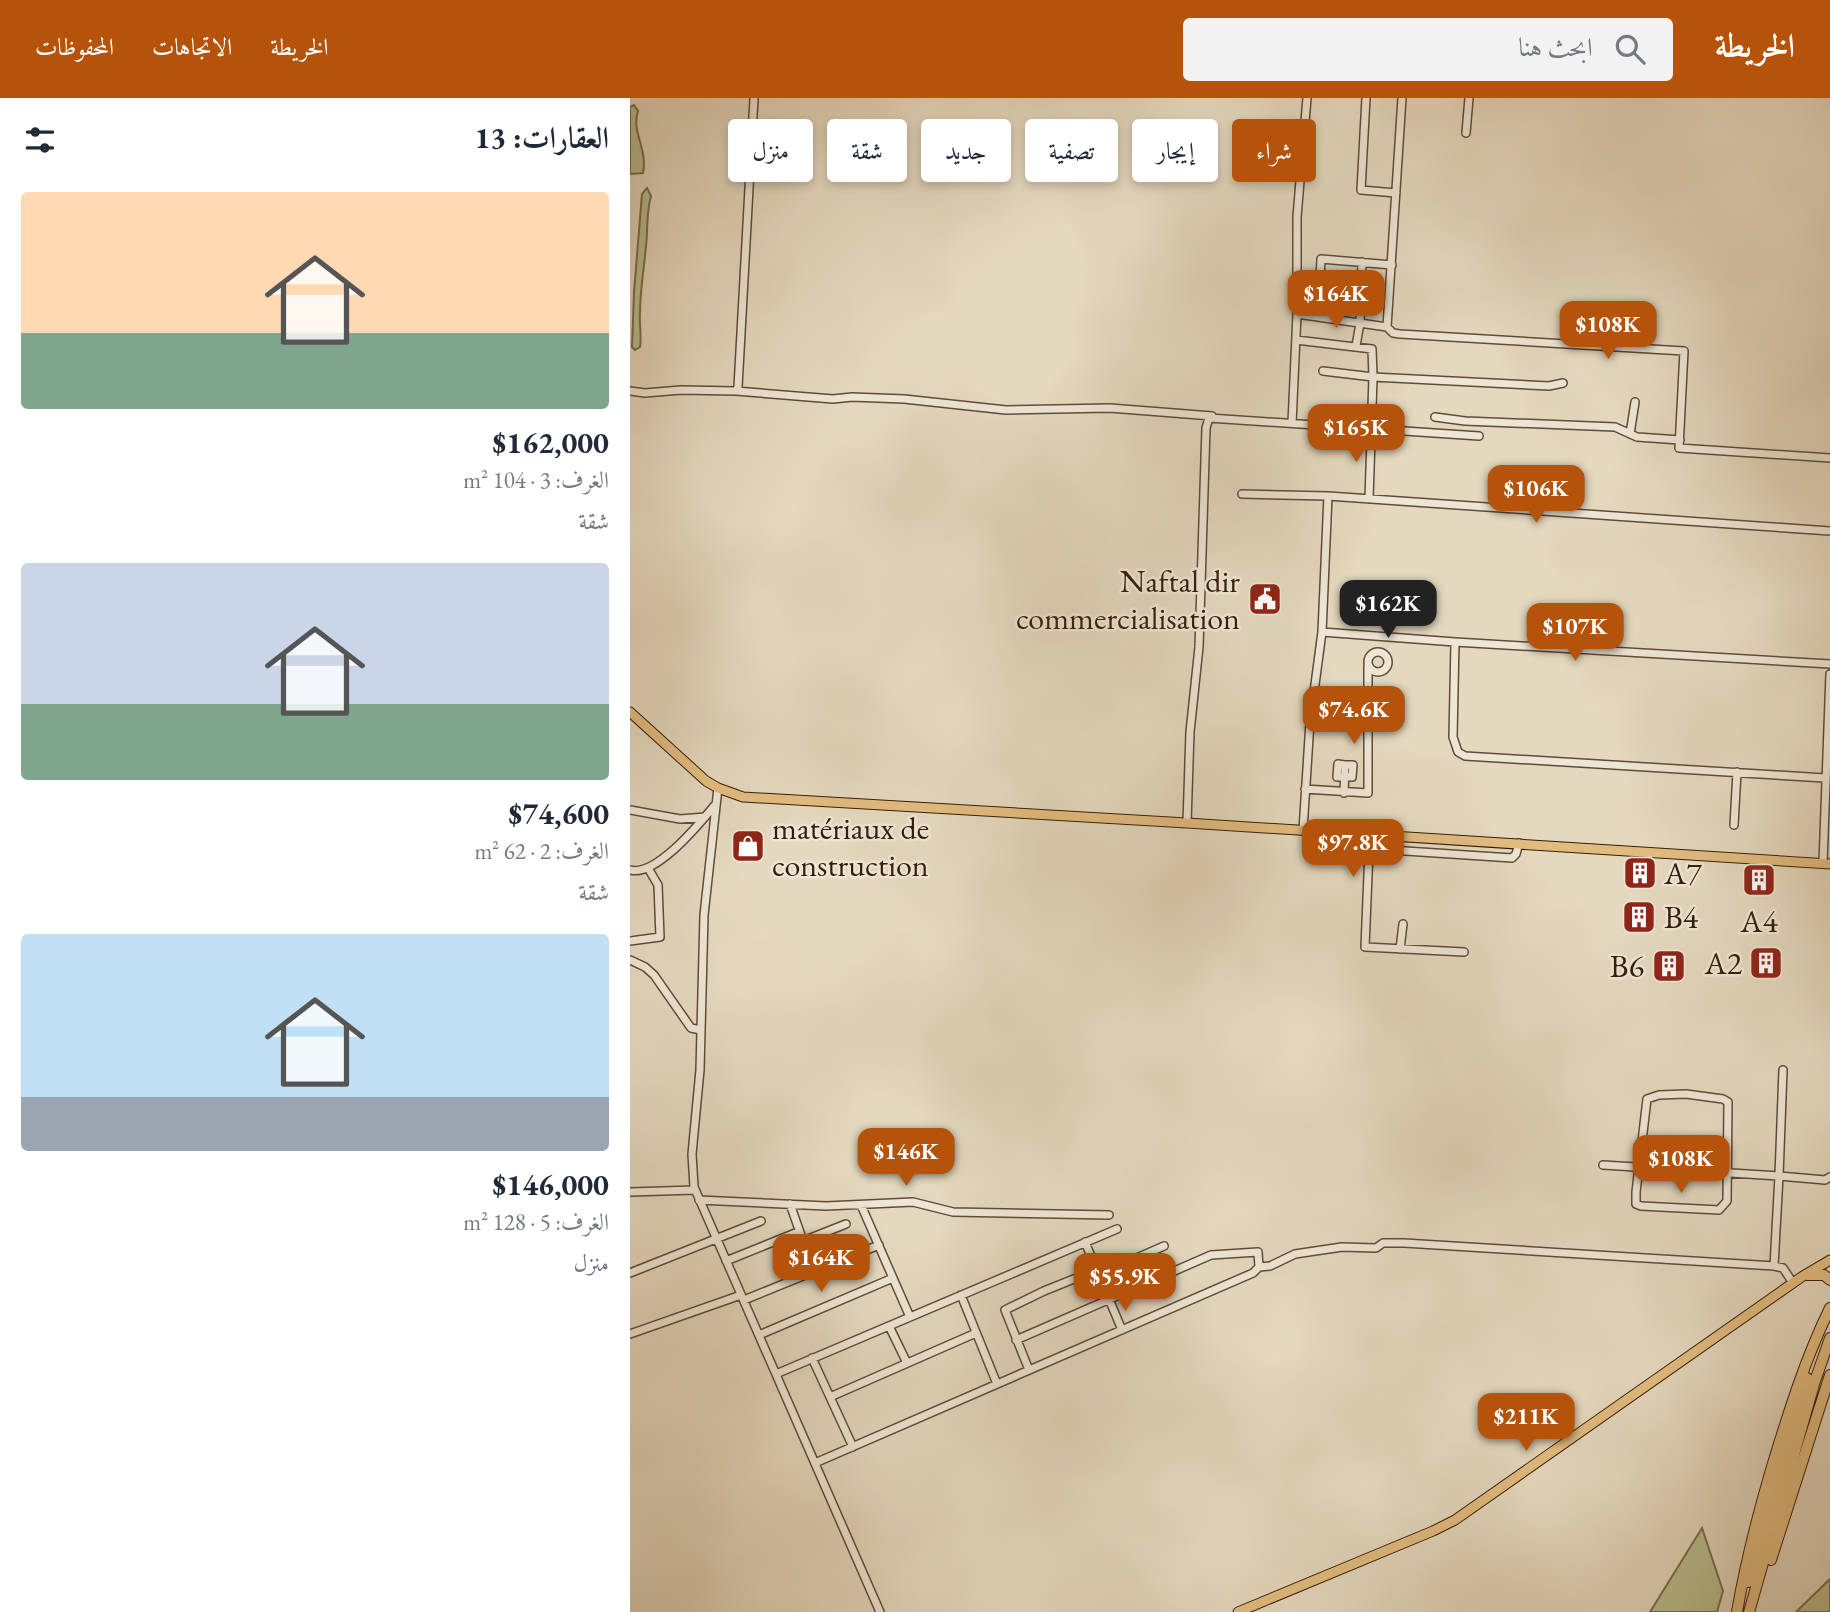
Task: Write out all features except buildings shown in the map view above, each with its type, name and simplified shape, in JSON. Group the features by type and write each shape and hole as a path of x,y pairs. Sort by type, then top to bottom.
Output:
{"highway":[{"path":"1805,1275 1824,1275 1830,1280"},
{"path":"1738,1612 1748,1553 1765,1488 1814,1340 1830,1308"},
{"path":"1738,1612 1807,1378 1830,1319"},
{"path":"1750,1612 1815,1381 1830,1338"},
{"path":"1750,1612 1770,1563 1830,1375"}],"main road":[{"path":"630,712 706,780 718,788 743,797 1827,863"},
{"path":"1805,1275 1830,1253"},
{"path":"1238,1612 1455,1520 1793,1283 1830,1260"}],"street":[{"path":"736,391 746,268 754,98"},
{"path":"1292,422 1297,314 1297,217 1307,98"},
{"path":"1366,98 1361,190 1396,193"},
{"path":"1387,327 1402,98"},
{"path":"1466,132 1469,98"},
{"path":"1318,317 1321,259 1392,265"},
{"path":"1356,346 1360,323 1362,262"},
{"path":"1297,314 1387,327 1393,333 1400,334 1684,351 1679,448 1830,458"},
{"path":"1296,340 1372,349 1369,499"},
{"path":"1323,371 1373,377 1549,386 1563,383"},
{"path":"630,391 736,391 833,399 904,399 1006,410 1110,408 1479,436"},
{"path":"1630,433 1635,402"},
{"path":"1187,823 1190,732 1199,647 1206,428 1208,420 1213,416"},
{"path":"1435,417 1465,421 1615,427 1637,437 1680,440"},
{"path":"1242,494 1328,496 1830,531"},
{"path":"1303,830 1310,722 1322,632 1328,496"},
{"path":"1322,632 1830,664"},
{"path":"1455,642 1452,737 1458,752 1465,756 1825,778"},
{"path":"1305,789 1368,793 1368,666"},
{"path":"1827,863 1825,778 1830,674"},
{"path":"1344,793 1345,777 1352,777 1353,765 1345,765"},
{"path":"1734,825 1737,772"},
{"path":"718,788 705,906 701,1030 691,1173 699,1200 880,1612"},
{"path":"630,870 641,871 648,868 693,832 715,805"},
{"path":"630,810 680,819 705,817"},
{"path":"1464,952 1367,948 1363,944 1369,851 1373,849 1512,858 1519,844"},
{"path":"630,941 660,937 657,885 648,868"},
{"path":"1399,949 1403,923"},
{"path":"630,960 645,967 691,1028 701,1030"},
{"path":"1774,1266 1783,1070"},
{"path":"1686,1094 1728,1102 1729,1173 1727,1201 1719,1210 1646,1208 1636,1204 1647,1099 1659,1095 1686,1094"},
{"path":"1603,1165 1825,1180 1830,1177"},
{"path":"630,1192 695,1190"},
{"path":"699,1200 861,1205 913,1202 953,1212 1109,1215"},
{"path":"790,1204 803,1241 846,1224"},
{"path":"861,1205 910,1317"},
{"path":"630,1272 761,1221"},
{"path":"776,1374 1117,1229"},
{"path":"726,1261 798,1232"},
{"path":"1085,1242 1122,1330"},
{"path":"815,1463 1253,1273 1259,1267 1270,1266 1295,1254 1342,1247 1376,1248 1383,1243 1394,1243 1774,1266 1783,1268 1793,1283"},
{"path":"630,1334 742,1298 878,1245"},
{"path":"1029,1370 1004,1310 1044,1291 1164,1246"},
{"path":"1016,1340 1211,1255 1258,1252 1259,1267"},
{"path":"759,1335 893,1279"},
{"path":"961,1295 997,1384"},
{"path":"890,1326 907,1363"},
{"path":"830,1397 976,1332"},
{"path":"812,1358 853,1447"}],"green space":[{"path":"634,105 638,111 636,119 644,164 643,173 630,174 630,107"},
{"path":"647,188 651,196 641,296 641,343 635,350 632,347 634,292 642,194"},
{"path":"1702,1528 1723,1591 1717,1612 1650,1612"},
{"path":"1830,1579 1830,1612 1796,1612"}],"place":[{"name":"Naftal dir commercialisation","path":"1265,599"},
{"name":"matériaux de construction","path":"748,846"},
{"name":"A7","path":"1640,873"},
{"name":"A4","path":"1759,880"},
{"name":"B4","path":"1639,917"},
{"name":"A2","path":"1766,963"},
{"name":"B6","path":"1669,966"}]}
